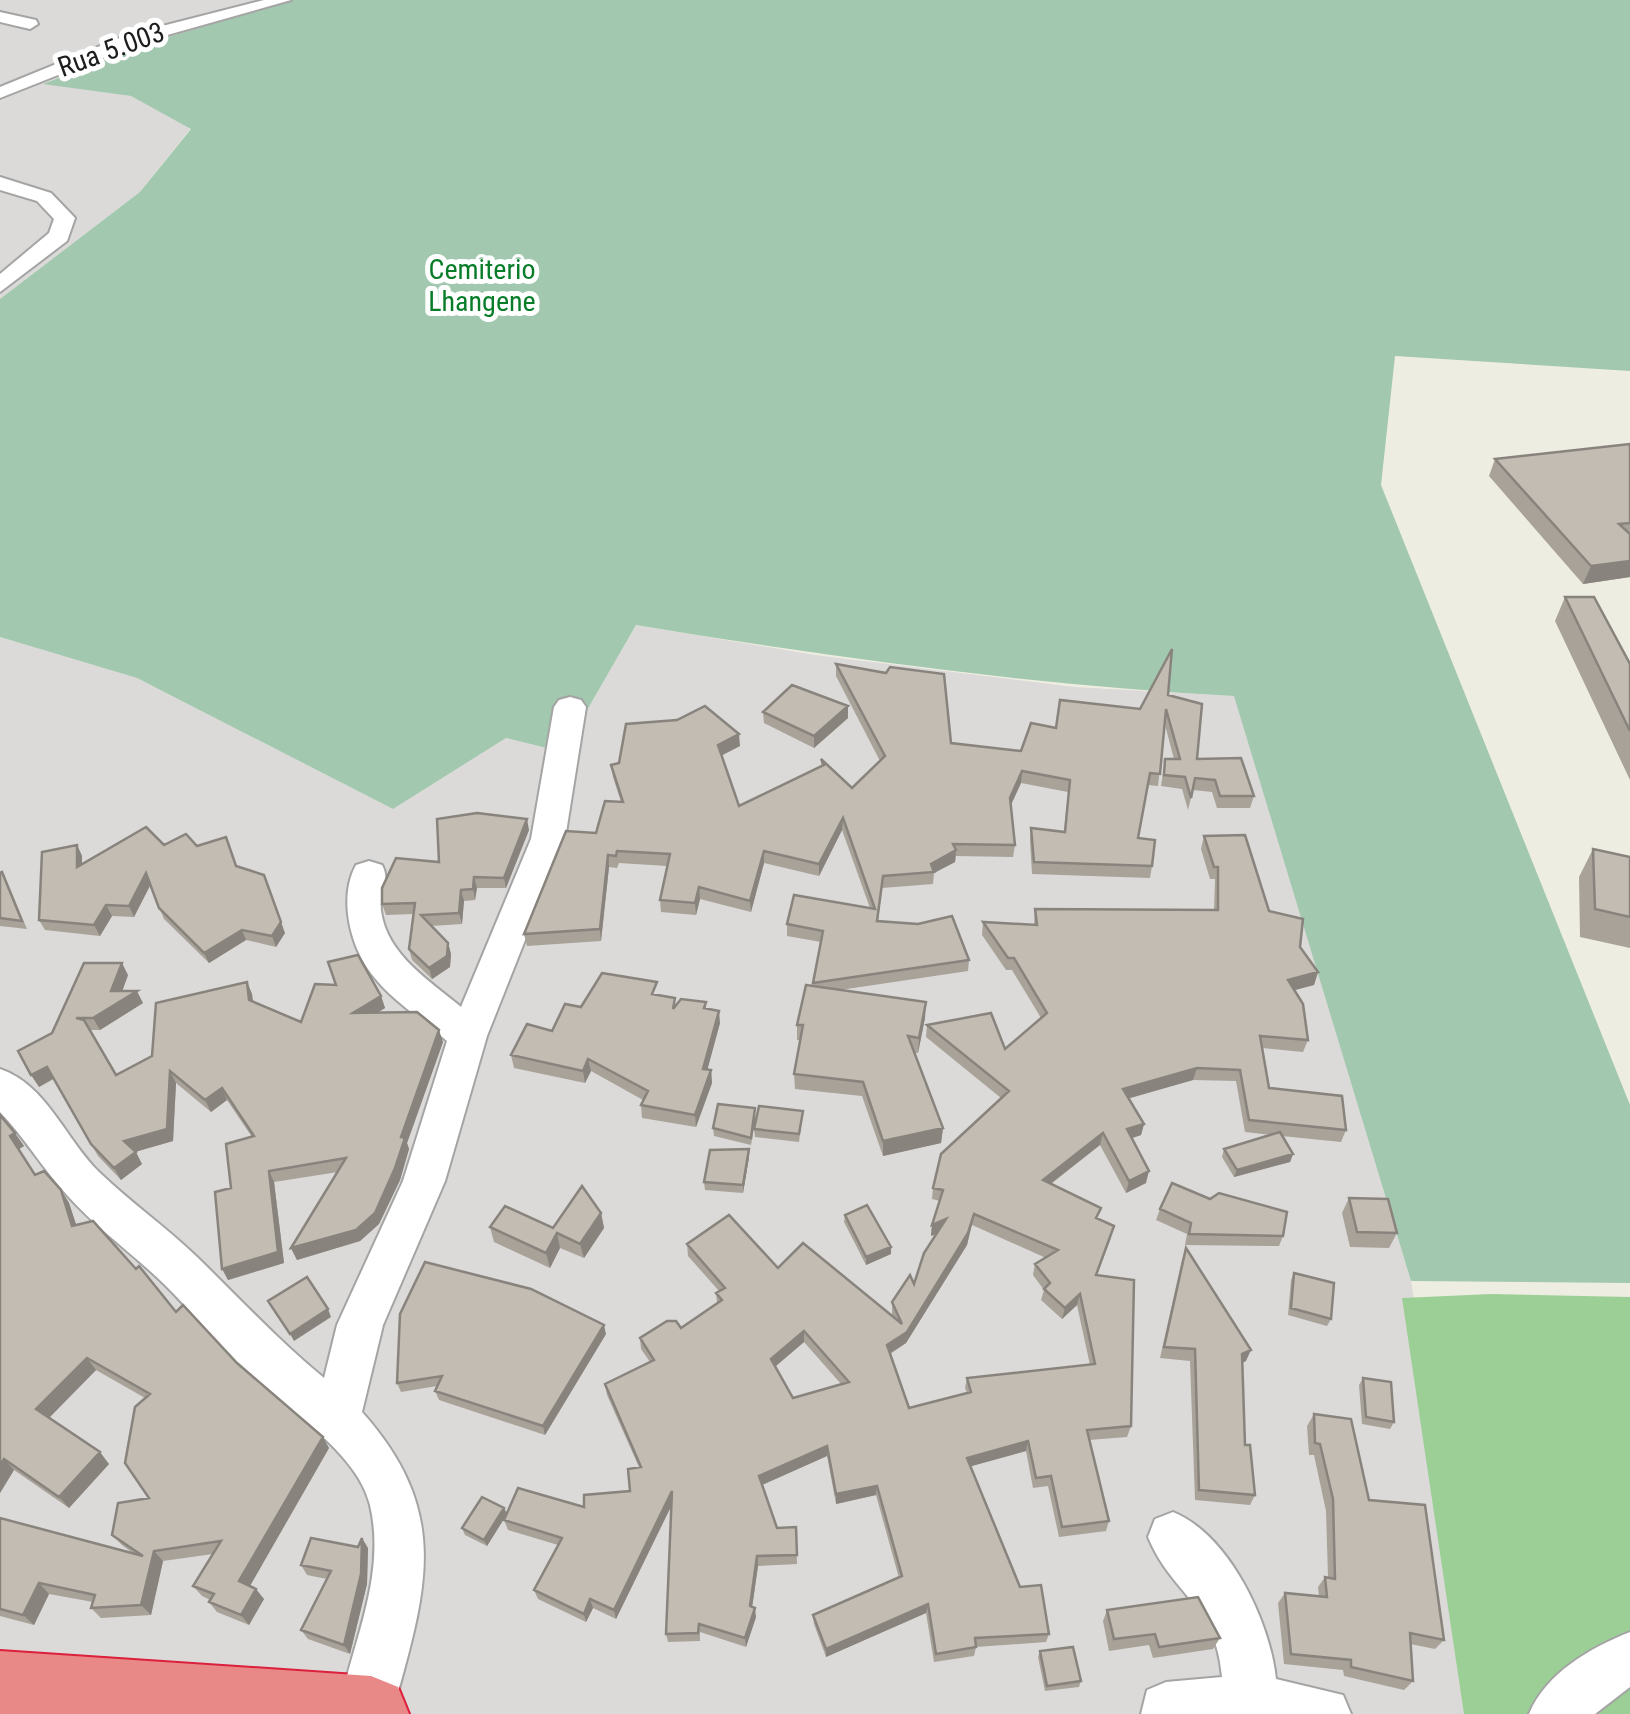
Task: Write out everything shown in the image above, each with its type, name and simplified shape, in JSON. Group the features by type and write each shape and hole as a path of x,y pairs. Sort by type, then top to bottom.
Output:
{"highway":[{"path":"0,1689 368,1714"}],"street":[{"name":"Rua 5.003","path":"0,93 146,35 282,0"},
{"path":"0,18 30,24"},
{"path":"0,183 44,197 64,218 58,236 0,284"},
{"path":"336,1418 360,1324 424,1181 468,1036 548,839 570,707"},
{"path":"369,874 363,911 387,968 468,1036"},
{"path":"0,1085 46,1134 81,1182 179,1269 263,1357 336,1418 382,1474 399,1528 397,1587 368,1714"},
{"path":"1173,1536 1234,1608 1248,1647 1251,1702"},
{"path":"1556,1714 1596,1677 1630,1658"},
{"path":"1166,1709 1251,1702 1324,1714"}],"shaded area":[{"path":"0,0 292,0 145,44 45,83 131,96 191,128 140,192 0,299"},
{"path":"636,625 815,655 1075,687 1235,696 1411,1281 1481,1714 0,1714 0,637 137,678 393,809 506,738 563,752"}],"green space":[{"name":"Cemiterio Lhangene","path":"292,0 1630,0 1630,371 1395,356 1381,485 1630,1105 1630,1283 1411,1281 1234,696 934,669 636,625 563,752 506,738 393,809 137,678 0,637 0,299 140,192 191,129 131,96 43,84 145,44"},
{"path":"1491,1294 1630,1297 1630,1714 1464,1714 1402,1298"}],"building":[{"path":"1630,444 1630,523 1619,524 1630,534 1630,561 1591,566 1495,459"},
{"path":"1565,597 1594,597 1630,664 1630,731"},
{"path":"1172,649 1168,695 1202,704 1197,759 1241,758 1254,796 1220,796 1215,780 1195,778 1191,798 1185,777 1164,775 1165,759 1180,759 1166,709 1160,774 1150,773 1138,838 1155,840 1152,866 1034,862 1031,828 1065,832 1070,780 1022,771 1010,798 1015,845 953,844 956,850 931,864 934,872 883,876 877,921 918,924 952,916 969,960 813,983 823,931 787,924 794,895 875,909 843,818 819,864 764,851 750,901 699,887 695,903 660,900 670,854 617,851 616,856 608,855 600,929 524,934 566,831 596,833 605,801 623,802 611,765 619,763 626,724 677,720 705,706 739,734 718,745 739,806 824,765 821,759 852,788 885,756 836,664 886,673 890,667 944,674 951,743 1021,751 1031,723 1056,728 1060,700 1140,709"},
{"path":"792,685 848,706 814,736 763,712"},
{"path":"477,813 527,819 504,878 474,877 473,889 461,890 459,913 421,915 448,943 447,956 429,968 409,949 415,903 382,904 382,888 396,858 439,862 437,819"},
{"path":"146,827 164,845 186,834 197,846 226,837 236,866 264,875 281,922 272,936 242,930 204,953 159,908 146,873 129,906 106,905 94,925 39,920 42,852 77,845 77,867"},
{"path":"1245,835 1269,911 1303,919 1300,947 1318,972 1288,980 1303,1004 1308,1040 1260,1036 1269,1088 1342,1096 1346,1130 1249,1120 1240,1070 1197,1068 1123,1089 1144,1124 1127,1129 1149,1171 1129,1181 1103,1133 1043,1180 1101,1208 1096,1218 1114,1226 1096,1275 1134,1280 1131,1426 1087,1430 1109,1521 1062,1527 1051,1476 1036,1478 1028,1441 967,1458 1020,1587 1041,1585 1049,1634 975,1638 976,1647 936,1654 928,1604 826,1649 813,1615 902,1576 877,1486 836,1494 827,1446 759,1476 777,1528 796,1527 797,1555 757,1556 750,1606 755,1608 745,1638 699,1624 698,1633 666,1634 672,1491 614,1610 590,1599 584,1614 534,1590 562,1538 504,1520 518,1488 584,1507 584,1495 630,1491 628,1469 641,1467 605,1384 654,1360 640,1338 667,1321 676,1321 681,1328 722,1300 716,1293 725,1288 687,1244 729,1215 778,1268 803,1243 902,1324 892,1302 910,1275 914,1284 924,1253 946,1219 932,1225 943,1190 933,1188 941,1154 1009,1091 927,1025 991,1013 1005,1049 1047,1013 1014,958 1008,958 983,922 1037,925 1035,909 1218,910 1218,867 1214,867 1204,836","holes":["974,1214 1058,1250 1035,1264 1050,1283 1044,1289 1065,1308 1080,1294 1095,1364 967,1378 971,1392 909,1408 887,1345 907,1332 968,1233","804,1331 849,1382 793,1398 771,1359"]},
{"path":"1593,849 1630,857 1630,917 1595,909"},
{"path":"2,872 22,921 0,918"},
{"path":"358,955 381,996 353,1013 417,1012 439,1030 401,1137 405,1138 395,1168 375,1213 356,1230 291,1248 346,1158 269,1171 278,1252 222,1269 215,1192 231,1188 226,1144 254,1136 222,1088 205,1100 170,1071 167,1129 124,1141 136,1152 114,1168 91,1144 47,1067 31,1075 18,1051 52,1033 84,963 122,963 111,991 137,991 93,1018 76,1018 84,1020 116,1075 152,1056 156,1003 247,982 249,1000 301,1022 315,984 336,985 328,962"},
{"path":"602,973 657,982 652,994 675,998 673,1009 681,999 706,1002 704,1008 719,1011 703,1069 711,1070 695,1115 641,1105 648,1091 588,1059 583,1071 511,1055 527,1024 552,1031 565,1004 581,1007"},
{"path":"806,985 926,1002 919,1038 908,1036 943,1128 883,1141 863,1082 794,1074 803,1025 797,1025"},
{"path":"718,1104 755,1108 751,1138 713,1128"},
{"path":"759,1106 803,1111 799,1134 754,1129"},
{"path":"0,1115 15,1133 10,1136 35,1175 44,1171 61,1190 72,1226 93,1221 136,1269 139,1266 176,1312 183,1305 237,1363 323,1437 239,1581 256,1589 241,1615 209,1602 214,1594 193,1586 221,1541 154,1551 141,1605 91,1608 95,1595 39,1583 23,1615 0,1609 0,1518 143,1556 112,1535 118,1503 149,1498 125,1463 135,1407 150,1394 87,1358 36,1409 100,1452 59,1497 4,1459 0,1465"},
{"path":"1280,1132 1293,1154 1237,1170 1224,1149"},
{"path":"749,1149 743,1185 704,1182 710,1150"},
{"path":"1172,1183 1210,1199 1219,1193 1287,1212 1283,1236 1189,1234 1191,1223 1160,1209"},
{"path":"582,1186 601,1213 580,1244 557,1233 546,1253 490,1227 505,1206 553,1228"},
{"path":"1349,1198 1388,1199 1397,1233 1357,1232"},
{"path":"867,1205 891,1247 866,1257 845,1215"},
{"path":"1186,1248 1251,1350 1242,1354 1245,1445 1250,1445 1255,1495 1199,1490 1195,1349 1164,1347"},
{"path":"425,1262 531,1289 604,1325 543,1426 435,1391 442,1376 397,1383 400,1314"},
{"path":"1294,1273 1334,1283 1331,1319 1291,1308"},
{"path":"307,1277 328,1309 290,1334 268,1301"},
{"path":"1363,1378 1391,1382 1394,1422 1366,1417"},
{"path":"1314,1414 1351,1419 1369,1500 1425,1505 1444,1640 1410,1633 1413,1681 1351,1667 1351,1660 1291,1654 1285,1593 1327,1597 1325,1577 1335,1579 1333,1499 1320,1444 1315,1443"},
{"path":"482,1497 504,1508 484,1540 462,1528"},
{"path":"311,1538 358,1547 362,1538 361,1574 344,1645 301,1630 331,1571 301,1565"},
{"path":"1198,1597 1220,1638 1159,1647 1155,1634 1114,1639 1107,1610"},
{"path":"1073,1647 1081,1681 1047,1686 1040,1651"}]}
